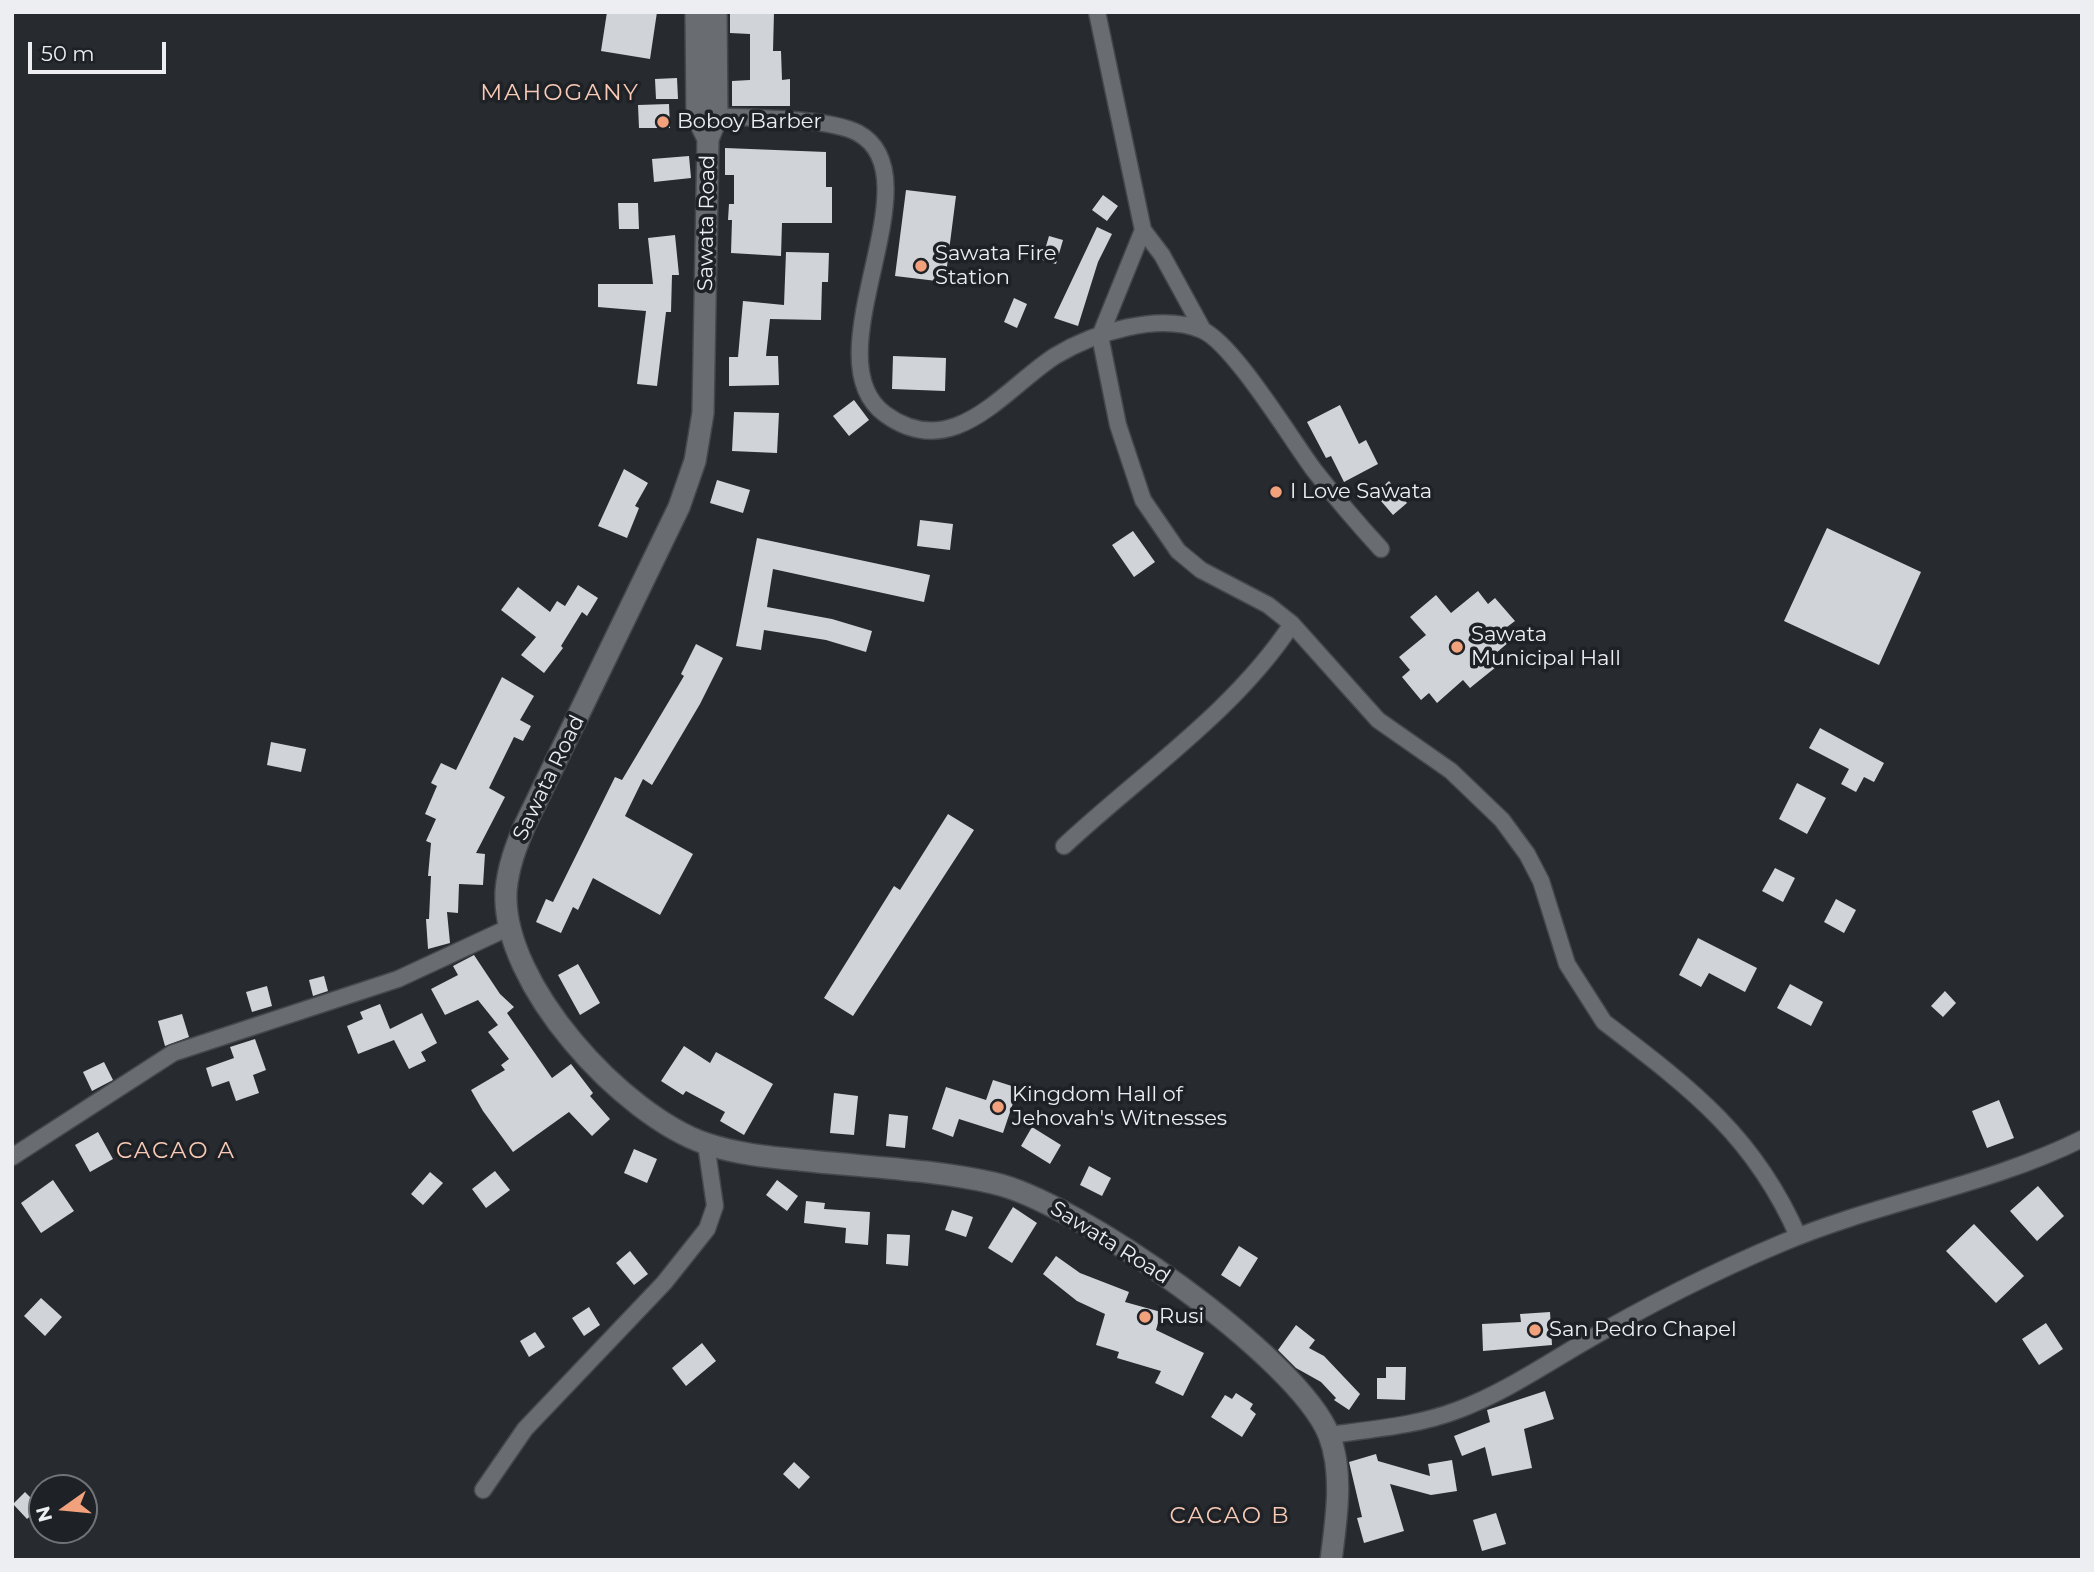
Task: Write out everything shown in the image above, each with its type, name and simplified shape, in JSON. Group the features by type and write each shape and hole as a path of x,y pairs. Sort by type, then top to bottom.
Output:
{"main road":[{"name":"Sawata Road","path":"696,12 708,139 705,373 703,413 695,461 679,507 511,859 506,893 510,928 524,963 569,1037 603,1076 638,1108 706,1144 751,1155 995,1183 1035,1197 1074,1216 1138,1257 1205,1306 1295,1387 1314,1408 1329,1435 1336,1469 1336,1519 1331,1560"},
{"name":"Sawata Road","path":"707,116 716,12"}],"street":[{"path":"1097,12 1143,230 1162,255 1203,330 1230,355 1316,472 1381,549"},
{"path":"707,116 846,128 870,141 879,154 886,189 859,360 871,397 881,411 893,420 931,429 974,420 991,410 1055,356 1100,336 1164,325 1203,330"},
{"path":"1143,230 1100,336 1124,445 1143,500 1161,530 1178,551 1201,570 1268,605 1292,624 1378,720 1451,771 1502,820 1527,854 1541,881 1567,964 1593,1008 1604,1022 1722,1119 1744,1143 1768,1176 1798,1237"},
{"path":"1064,846 1228,703 1257,673 1292,624"},
{"path":"12,1157 173,1053 398,979 510,928"},
{"path":"1329,1435 1404,1426 1460,1409 1532,1373 1641,1311 1798,1237 1860,1214 1972,1180 2082,1139"},
{"path":"483,1490 525,1429 664,1283 707,1229 715,1206 706,1144"}],"building":[{"path":"607,12 657,12 650,59 601,51"},
{"path":"730,12 774,12 773,51 781,51 782,80 790,79 790,106 732,106 732,81 750,80 750,34 730,33"},
{"path":"677,78 678,99 656,99 655,79"},
{"path":"669,104 670,128 639,128 638,105"},
{"path":"725,148 826,152 826,187 832,187 832,223 782,223 781,256 731,253 732,220 728,220 729,204 734,204 734,175 725,175"},
{"path":"689,156 691,178 654,182 652,159"},
{"path":"906,190 956,196 945,282 895,276"},
{"path":"1103,195 1118,206 1107,221 1092,210"},
{"path":"618,203 638,203 639,229 619,229"},
{"path":"1097,227 1112,234 1098,262 1078,326 1054,318"},
{"path":"675,235 679,275 672,275 671,312 666,312 657,386 637,384 646,311 598,307 598,284 653,284 648,238"},
{"path":"1049,236 1063,240 1056,264 1042,260"},
{"path":"786,252 829,253 828,282 822,282 821,320 770,319 766,356 778,356 779,385 729,386 729,357 738,357 743,301 784,305"},
{"path":"1014,298 1027,304 1017,328 1004,322"},
{"path":"893,356 946,358 945,391 892,389"},
{"path":"854,400 869,420 849,436 833,416"},
{"path":"1340,405 1359,444 1366,440 1378,464 1344,482 1331,456 1326,458 1307,422"},
{"path":"734,412 779,413 777,453 732,451"},
{"path":"624,469 648,483 635,506 639,508 627,538 598,526"},
{"path":"717,480 750,490 743,513 710,503"},
{"path":"1389,481 1407,503 1393,515 1375,494"},
{"path":"920,520 953,524 950,550 917,546"},
{"path":"1827,528 1921,572 1879,665 1784,621"},
{"path":"1133,531 1155,562 1134,577 1112,545"},
{"path":"757,538 930,575 924,602 773,569 767,607 832,619 872,631 866,652 826,640 764,630 761,650 736,646"},
{"path":"578,585 598,598 587,616 582,612 561,646 563,648 544,673 521,655 536,637 501,610 518,587 550,612 557,601 565,606"},
{"name":"Sawata Municipal Hall","path":"1478,591 1488,604 1495,598 1515,621 1507,627 1516,636 1489,659 1496,667 1470,688 1463,680 1437,703 1429,693 1421,700 1402,677 1410,670 1399,657 1426,635 1410,617 1436,595 1451,613"},
{"path":"696,644 723,658 700,704 652,785 643,779 625,816 693,854 660,915 593,878 578,910 573,907 561,933 536,922 546,899 553,902 615,777 622,780 684,676 681,674"},
{"path":"502,677 534,696 520,720 531,726 523,741 514,737 489,788 505,797 476,853 485,854 483,885 459,884 458,913 447,912 450,943 428,949 426,919 429,919 431,876 428,876 431,843 426,841 436,819 425,814 437,786 431,783 441,763 456,770"},
{"path":"1820,728 1884,763 1874,782 1864,777 1856,792 1841,784 1849,769 1809,748"},
{"path":"271,742 306,749 301,772 267,765"},
{"path":"1797,783 1826,798 1807,834 1779,819"},
{"path":"948,814 974,830 853,1016 824,998 894,886 900,890"},
{"path":"1775,868 1795,878 1783,902 1762,891"},
{"path":"1836,899 1856,910 1844,933 1824,922"},
{"path":"1698,938 1757,968 1745,992 1709,973 1701,987 1679,975"},
{"path":"474,955 500,994 514,1007 507,1013 552,1078 571,1064 593,1093 590,1096 610,1119 592,1136 569,1112 513,1152 483,1111 471,1090 505,1070 501,1065 509,1059 488,1032 498,1025 478,1000 445,1015 431,989 458,975 453,966"},
{"path":"578,964 600,1003 580,1015 558,975"},
{"path":"324,976 328,991 313,996 309,980"},
{"path":"1790,984 1823,1002 1811,1026 1777,1008"},
{"path":"267,986 272,1006 252,1012 246,992"},
{"path":"1945,991 1956,1003 1943,1017 1931,1006"},
{"path":"380,1004 390,1029 422,1013 437,1043 421,1052 426,1061 409,1069 394,1040 358,1054 347,1026 363,1019 360,1012"},
{"path":"182,1014 189,1037 165,1046 158,1021"},
{"path":"255,1039 266,1070 253,1075 259,1093 236,1101 229,1081 212,1087 206,1068 234,1058 230,1047"},
{"path":"684,1046 710,1063 716,1052 773,1084 744,1135 720,1121 725,1112 686,1091 683,1095 661,1081"},
{"path":"104,1062 113,1080 92,1091 83,1072"},
{"path":"993,1080 1018,1088 1003,1133 959,1119 953,1137 932,1129 946,1087 986,1100"},
{"path":"834,1093 858,1096 854,1135 830,1133"},
{"path":"1999,1100 2014,1138 1987,1148 1972,1111"},
{"path":"889,1114 908,1116 905,1148 886,1146"},
{"path":"1032,1127 1061,1145 1050,1164 1021,1146"},
{"path":"98,1132 113,1159 90,1172 75,1145"},
{"path":"634,1149 657,1159 647,1183 624,1173"},
{"path":"1089,1166 1111,1178 1102,1196 1080,1185"},
{"path":"495,1171 510,1190 486,1208 472,1189"},
{"path":"430,1172 443,1183 423,1205 411,1194"},
{"path":"53,1180 74,1211 41,1233 21,1203"},
{"path":"777,1180 798,1196 787,1211 766,1195"},
{"path":"2038,1186 2064,1216 2037,1241 2010,1211"},
{"path":"806,1201 825,1203 824,1209 870,1212 868,1245 845,1243 846,1228 804,1223"},
{"path":"1013,1207 1037,1223 1012,1263 988,1248"},
{"path":"952,1210 973,1217 966,1237 945,1230"},
{"path":"1974,1224 2024,1276 1996,1303 1946,1251"},
{"path":"887,1234 910,1235 908,1266 886,1264"},
{"path":"1239,1246 1258,1258 1240,1287 1221,1275"},
{"path":"630,1251 648,1274 634,1285 616,1263"},
{"path":"1056,1256 1080,1273 1129,1292 1125,1302 1161,1312 1156,1330 1204,1353 1183,1396 1155,1383 1161,1371 1117,1358 1119,1352 1096,1345 1105,1314 1077,1301 1043,1274"},
{"path":"41,1298 62,1317 45,1336 24,1316"},
{"path":"589,1307 600,1325 584,1336 572,1318"},
{"path":"1550,1312 1552,1345 1483,1351 1482,1324 1521,1322 1520,1314"},
{"path":"2046,1323 2063,1349 2039,1365 2022,1339"},
{"path":"1296,1325 1315,1340 1309,1348 1324,1356 1360,1394 1349,1410 1334,1400 1336,1398 1321,1382 1296,1368 1278,1350"},
{"path":"535,1332 545,1347 529,1357 520,1341"},
{"path":"702,1343 716,1361 686,1386 672,1368"},
{"path":"1386,1367 1406,1367 1405,1400 1377,1399 1377,1378 1386,1378"},
{"path":"1545,1391 1554,1419 1524,1429 1532,1468 1492,1476 1485,1447 1462,1456 1454,1436 1490,1422 1487,1410"},
{"path":"1236,1393 1253,1404 1250,1409 1256,1414 1242,1437 1211,1417 1225,1395 1232,1399"},
{"path":"1376,1454 1378,1461 1430,1476 1428,1464 1452,1460 1457,1491 1431,1495 1390,1484 1404,1531 1364,1543 1357,1518 1362,1517 1349,1462"},
{"path":"794,1462 810,1477 799,1489 783,1474"},
{"path":"25,1492 28,1495 28,1518 27,1519 13,1504"},
{"path":"1496,1513 1506,1544 1482,1551 1473,1520"}],"place":[{"name":"Boboy Barber","path":"663,122"},
{"name":"Sawata Fire Station","path":"921,266"},
{"name":"I Love Sawata","path":"1276,492"},
{"name":"Sawata Municipal Hall","path":"1457,647"},
{"name":"Kingdom Hall of Jehovah's Witnesses","path":"998,1107"},
{"name":"Rusi","path":"1145,1317"},
{"name":"San Pedro Chapel","path":"1535,1330"}],"district":[{"name":"MAHOGANY","path":"560,93"},
{"name":"CACAO A","path":"176,1151"},
{"name":"CACAO B","path":"1230,1516"}]}
